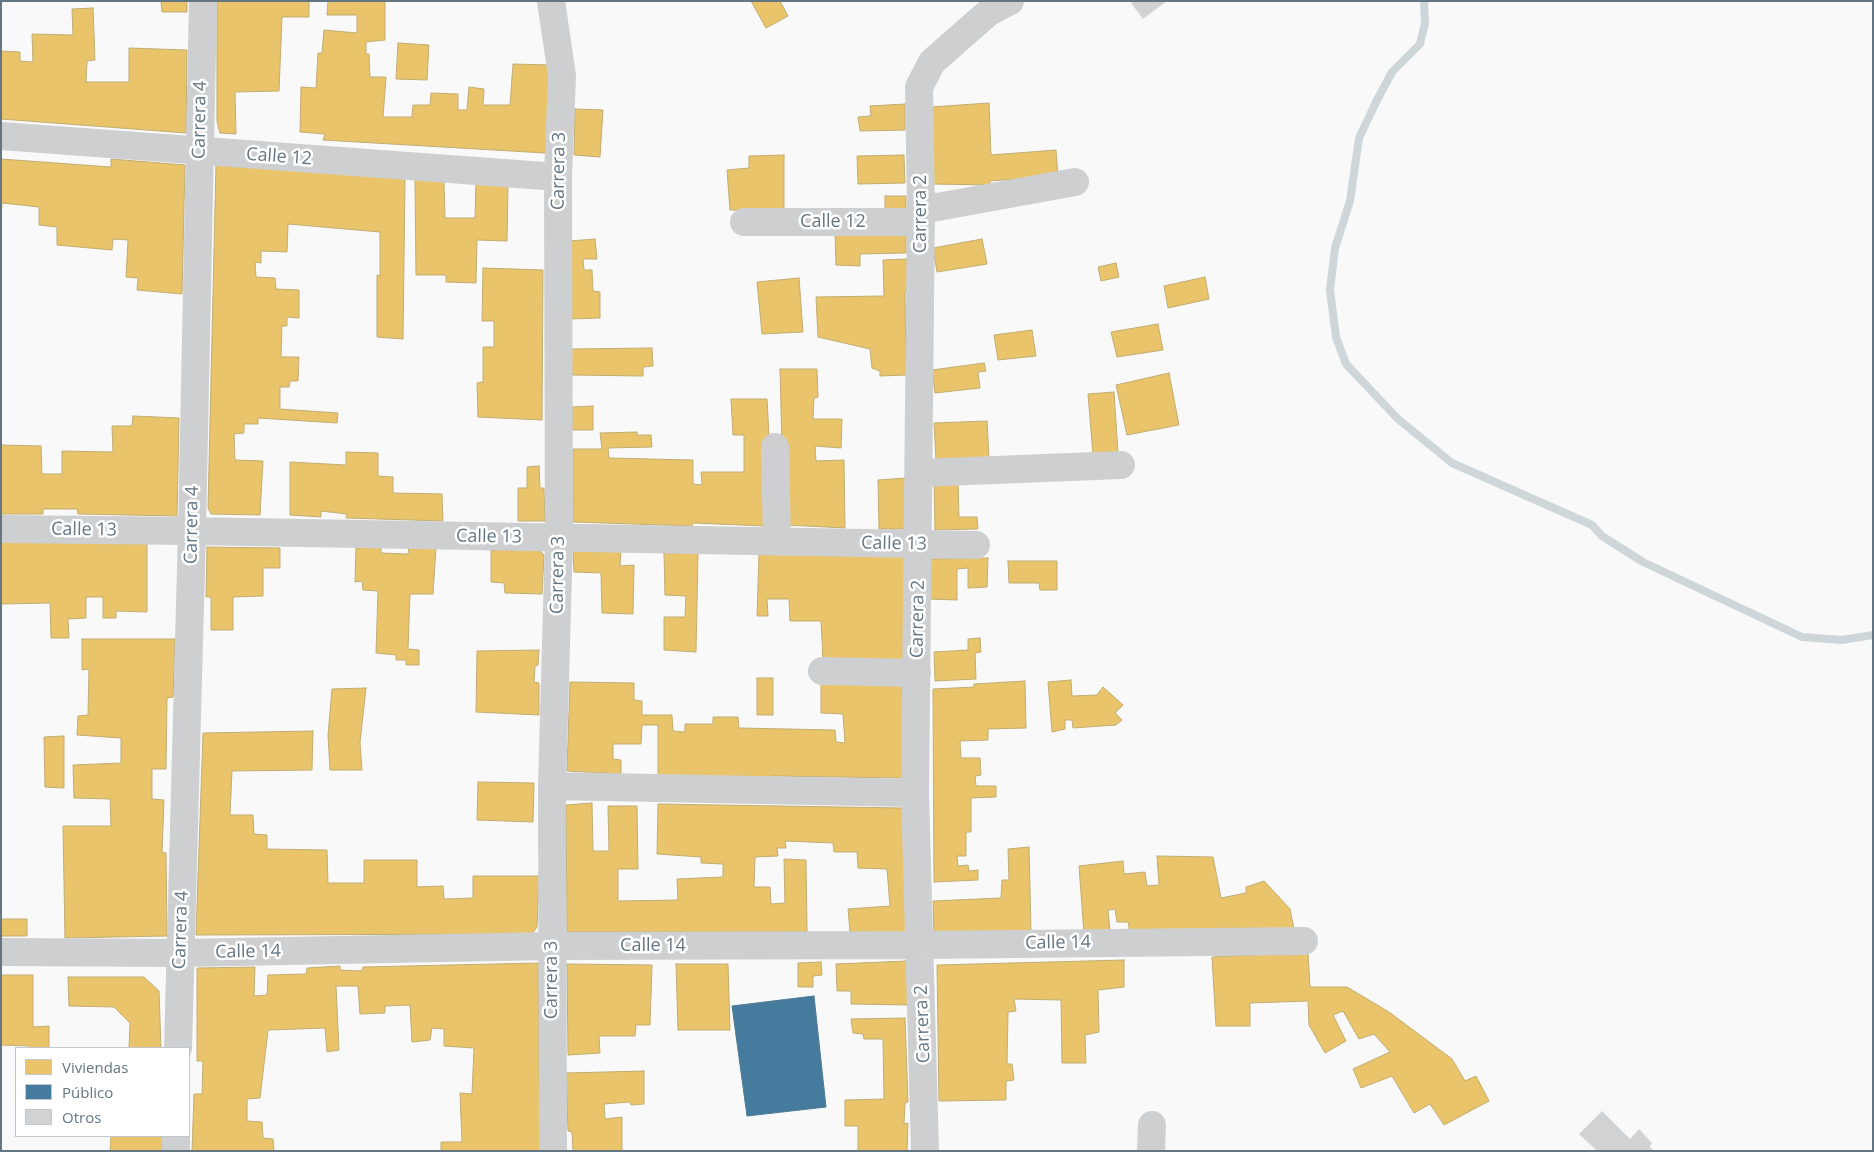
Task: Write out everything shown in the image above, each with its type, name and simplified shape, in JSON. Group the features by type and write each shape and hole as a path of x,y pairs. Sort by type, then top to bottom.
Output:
{"street":[{"name":"Carrera 4","path":"178,1047 192,531 203,1"},
{"name":"Carrera 3","path":"551,1 562,76 558,177 559,538 552,786 553,1151"},
{"name":"Carrera 2","path":"926,1151 915,793 921,216 919,87 932,62 995,5"},
{"name":"Calle 12","path":"1,136 558,177"},
{"name":"Calle 12","path":"744,222 921,216 1075,182"},
{"path":"775,447 777,541"},
{"path":"919,473 1121,465"},
{"name":"Calle 13","path":"1,529 976,545"},
{"path":"822,671 917,673"},
{"path":"552,786 915,793"},
{"name":"Calle 14","path":"1,952 180,953 551,946 1304,941"},
{"path":"176,1137 176,1151"}],"building: Viviendas":[{"path":"161,1 187,1 187,12 162,12"},
{"path":"217,1 309,1 309,17 282,17 279,91 235,92 236,134 220,133 217,122"},
{"path":"328,1 385,1 385,40 366,42 366,54 369,54 370,77 386,77 383,117 412,117 413,105 430,105 431,93 458,94 458,110 467,110 469,87 484,89 483,105 510,105 513,64 552,65 545,153 323,140 325,134 300,132 301,87 316,88 318,53 322,53 324,30 357,33 357,15 327,15"},
{"path":"751,1 780,1 788,16 766,28"},
{"path":"93,8 95,60 87,61 86,82 129,82 129,48 187,50 186,133 1,119 1,51 20,52 20,61 33,62 32,34 73,35 72,9"},
{"path":"398,43 429,45 427,80 396,79"},
{"path":"989,103 991,155 1056,150 1058,176 990,181 990,185 932,184 931,107"},
{"path":"905,104 905,130 860,131 858,117 871,116 870,106"},
{"path":"575,109 603,110 600,157 574,155"},
{"path":"784,155 784,210 730,210 727,170 749,168 749,156"},
{"path":"904,155 905,183 858,184 857,156"},
{"path":"1,159 111,167 111,159 185,165 182,294 137,290 138,278 126,277 128,240 113,239 112,250 57,245 57,227 39,225 39,207 2,203 1,219"},
{"path":"216,165 405,177 403,339 377,337 377,275 380,276 380,232 288,224 287,252 261,251 261,263 255,262 256,277 275,278 276,289 299,290 299,318 287,317 287,326 282,326 281,357 299,357 298,381 290,381 289,387 280,387 280,409 338,413 337,423 258,418 258,424 244,424 244,433 234,434 235,460 263,461 260,515 211,514 208,508"},
{"path":"415,179 444,181 445,218 475,218 476,181 508,183 507,241 477,240 476,283 446,282 446,275 416,275"},
{"path":"885,196 906,196 906,210 885,210"},
{"path":"835,232 906,232 906,253 860,254 860,266 836,265"},
{"path":"595,239 597,259 583,259 584,270 592,270 593,291 600,292 600,318 570,319 569,241"},
{"path":"982,239 987,264 937,272 933,248"},
{"path":"907,259 908,291 905,292 906,375 880,376 880,371 872,368 870,349 818,337 816,297 884,296 883,260"},
{"path":"1116,263 1119,277 1101,281 1098,267"},
{"path":"483,268 543,270 542,420 478,417 477,383 483,382 483,347 494,347 494,321 482,321"},
{"path":"1205,277 1209,299 1168,308 1164,286"},
{"path":"799,278 803,332 762,334 757,282"},
{"path":"1158,324 1163,350 1117,357 1111,332"},
{"path":"1032,330 1036,356 998,360 994,335"},
{"path":"652,348 653,366 643,367 643,376 572,375 570,349"},
{"path":"984,363 986,371 978,372 980,388 935,393 932,370"},
{"path":"780,369 817,369 818,397 814,398 813,419 842,419 841,448 815,446 816,461 844,460 845,528 786,525"},
{"path":"1169,373 1179,425 1127,435 1116,385"},
{"path":"1114,392 1118,453 1093,455 1088,394"},
{"path":"731,399 767,399 769,436 765,526 693,523 692,526 573,522 573,449 602,449 600,433 637,432 637,435 651,435 652,447 608,448 609,458 693,460 693,484 702,485 701,472 744,472 744,435 733,435"},
{"path":"593,406 593,430 572,430 572,407"},
{"path":"133,416 179,418 177,516 78,514 77,509 43,509 43,514 1,514 1,445 41,446 42,474 62,474 62,451 113,452 112,426 132,426"},
{"path":"987,421 989,458 936,460 934,423"},
{"path":"346,452 378,453 378,476 393,477 393,493 442,494 443,521 346,518 347,514 321,511 321,517 290,515 290,462 346,465"},
{"path":"539,466 540,488 544,488 545,521 518,521 518,488 527,488 527,467"},
{"path":"906,478 906,529 879,529 878,480"},
{"path":"934,481 958,481 959,517 977,517 978,529 935,530"},
{"path":"1,542 147,542 147,612 116,611 116,618 103,618 103,597 86,597 86,618 68,619 69,638 51,638 50,603 1,604"},
{"path":"409,546 436,547 433,594 410,594 408,649 419,650 419,665 406,665 406,660 396,660 396,655 376,653 378,591 363,590 362,581 355,582 356,548 381,547 381,553 408,554"},
{"path":"207,547 280,548 280,568 263,568 263,596 233,597 233,630 211,630 211,597 206,597"},
{"path":"491,550 539,550 544,555 542,594 505,593 504,583 491,582"},
{"path":"573,551 621,551 620,566 634,565 633,614 602,613 601,573 574,572"},
{"path":"664,553 698,553 696,652 664,650 664,617 685,617 686,596 665,595"},
{"path":"759,554 906,556 903,662 823,660 821,621 790,621 789,599 767,599 768,616 757,616"},
{"path":"988,558 987,587 968,588 968,568 957,569 957,600 928,599 930,559"},
{"path":"1008,561 1057,561 1057,590 1040,590 1039,583 1009,583"},
{"path":"980,638 981,652 975,653 976,679 935,681 934,652 968,650 968,639"},
{"path":"82,639 175,639 173,697 167,698 166,769 152,769 152,799 164,800 162,852 166,853 167,936 65,938 63,826 111,826 110,799 74,798 73,765 121,763 121,738 77,735 78,716 88,715 89,669 82,670"},
{"path":"539,650 534,682 539,683 539,715 476,712 477,651"},
{"path":"757,678 773,678 773,715 757,715"},
{"path":"1071,680 1072,696 1097,695 1103,687 1123,705 1115,713 1122,720 1116,725 1073,728 1072,720 1065,720 1065,729 1052,732 1048,682"},
{"path":"821,681 903,683 902,778 771,776 771,779 658,776 658,725 642,725 641,744 613,744 613,759 621,760 621,774 567,771 570,682 634,683 634,700 642,701 642,715 672,715 673,731 685,732 685,724 713,724 713,717 738,717 739,728 835,730 836,742 845,743 843,714 821,713"},
{"path":"1025,681 1026,728 988,729 988,740 960,741 961,758 980,758 981,775 975,776 976,786 996,786 996,797 971,798 971,832 966,832 966,856 957,856 958,866 968,865 969,871 978,870 978,880 934,882 933,689 974,687 974,684"},
{"path":"366,688 360,742 362,770 330,770 328,735 332,689"},
{"path":"313,731 312,770 232,771 230,815 253,815 254,834 267,835 267,849 327,850 328,883 364,883 364,860 417,860 417,887 443,886 444,899 473,898 473,876 539,876 537,927 532,934 196,935 203,733"},
{"path":"64,736 64,788 45,787 44,737"},
{"path":"478,782 534,783 533,822 477,820"},
{"path":"592,803 593,851 609,851 608,806 637,806 638,869 618,869 618,901 678,900 677,879 723,877 723,864 701,863 701,857 657,854 658,804 902,808 907,933 850,932 848,909 890,906 887,869 858,868 857,852 834,852 833,843 785,841 786,848 777,848 778,856 755,857 754,887 770,887 771,904 785,903 784,859 806,860 807,932 567,932 566,805"},
{"path":"1029,847 1031,932 934,933 933,901 1001,898 1002,880 1009,880 1008,849"},
{"path":"1157,856 1213,857 1221,898 1246,893 1246,887 1264,881 1290,909 1294,929 1130,933 1128,922 1117,922 1115,909 1108,910 1110,931 1084,934 1079,866 1123,861 1124,874 1145,872 1147,886 1159,885"},
{"path":"1,919 27,919 27,936 1,936"},
{"path":"1308,952 1310,987 1347,987 1389,1012 1452,1059 1465,1081 1476,1076 1489,1101 1444,1125 1430,1104 1414,1113 1392,1076 1361,1088 1353,1069 1390,1052 1374,1034 1359,1039 1343,1011 1333,1015 1346,1041 1325,1053 1309,1025 1308,1001 1250,1003 1250,1026 1216,1026 1212,957"},
{"path":"1124,960 1124,987 1098,990 1099,1032 1085,1035 1086,1063 1062,1063 1061,1000 1014,999 1016,1011 1008,1012 1007,1064 1012,1064 1014,1080 1006,1081 1006,1100 939,1101 937,965"},
{"path":"908,961 909,1005 851,1004 851,991 837,991 836,964"},
{"path":"821,962 822,975 813,976 813,987 798,987 798,963"},
{"path":"538,963 540,1151 192,1151 194,1094 202,1094 203,1061 197,1061 197,968 255,967 254,996 267,995 268,975 306,974 307,968 340,966 340,970 362,971 363,967"},
{"path":"567,964 652,965 650,1025 636,1025 635,1036 599,1036 600,1053 568,1055"},
{"path":"676,964 728,964 730,1030 678,1030"},
{"path":"1,975 33,975 33,1027 49,1026 49,1047 1,1045"},
{"path":"68,977 144,977 159,991 161,1047 129,1047 130,1023 114,1007 69,1006"},
{"path":"336,986 358,986 360,1014 385,1013 385,1006 410,1005 412,1042 430,1040 432,1028 444,1029 444,1046 474,1048 472,1094 460,1093 462,1142 441,1142 441,1151 274,1151 273,1139 263,1138 262,1122 247,1121 247,1099 260,1098 268,1030 325,1028 327,1052 339,1050"},
{"path":"905,1018 908,1102 905,1103 904,1124 908,1123 907,1151 858,1151 858,1126 845,1126 845,1100 884,1099 883,1039 864,1039 863,1034 853,1033 851,1019"},
{"path":"644,1071 644,1104 631,1105 630,1102 604,1104 605,1119 622,1117 622,1151 573,1151 572,1132 568,1131 566,1073"},
{"path":"111,1137 163,1137 163,1151 110,1151"}],"building: Público":[{"path":"814,996 826,1107 747,1116 732,1006"}],"building: Otros":[{"path":"1133,1 1167,1 1143,19 1131,3"},
{"path":"1602,1111 1630,1139 1639,1129 1652,1143 1650,1147 1654,1151 1597,1151 1579,1134"}],"waterway":[{"path":"1424,1 1425,23 1420,44 1392,72 1359,138 1350,201 1335,248 1330,290 1336,337 1346,364 1398,419 1452,463 1592,525 1602,536 1643,562 1802,637 1842,640 1873,635"}]}
